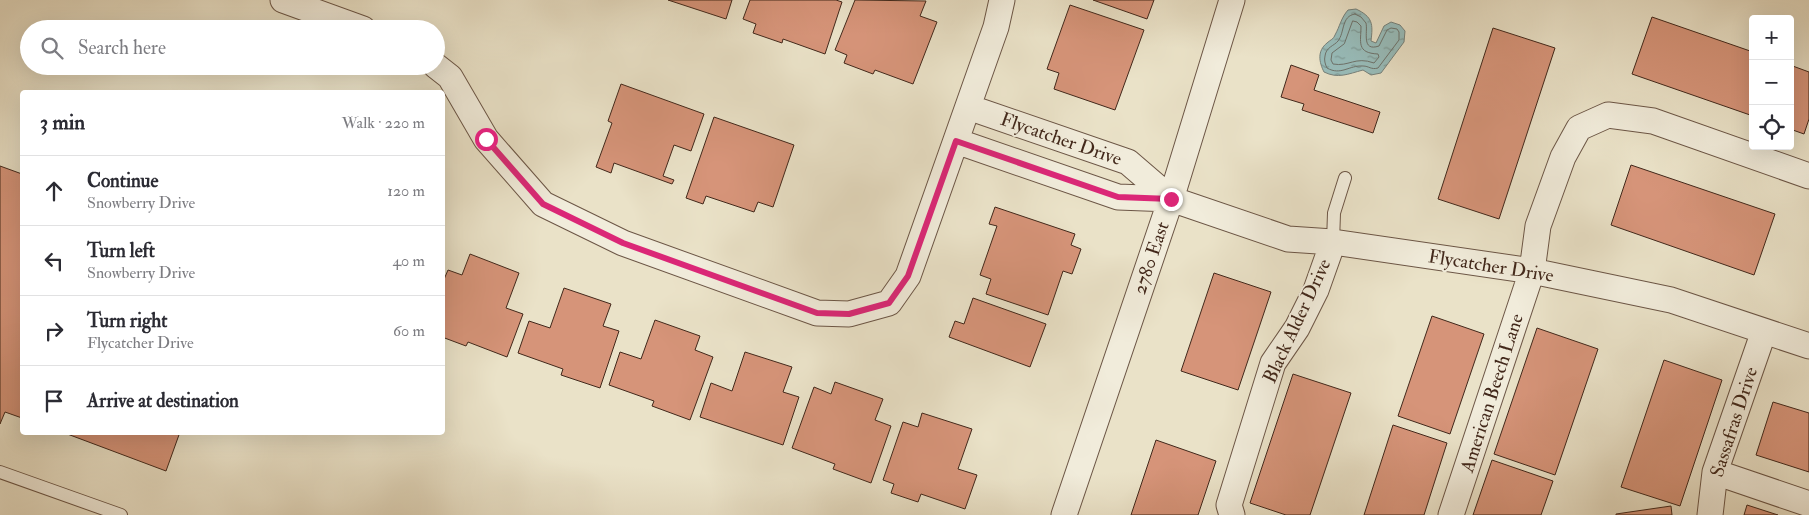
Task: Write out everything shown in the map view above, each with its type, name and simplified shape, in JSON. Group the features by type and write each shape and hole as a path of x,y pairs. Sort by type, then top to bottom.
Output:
{"street":[{"path":"283,0 338,20"},
{"path":"445,73 450,77 486,139 543,204 623,243 817,313 849,314 889,303 908,276 996,27 1002,0"},
{"name":"2780 East","path":"1064,515 1171,199 1232,0"},
{"name":"Flycatcher Drive","path":"968,107 1128,162 1171,199"},
{"name":"American Beech Lane","path":"1451,515 1532,272 1538,226 1563,157 1579,128 1608,115 1653,121 1809,176"},
{"name":"Flycatcher Drive","path":"956,141 1118,197 1171,199 1288,238 1333,242 1532,272 1671,300 1809,346"},
{"name":"Black Alder Drive","path":"1232,515 1229,505 1273,363 1297,328 1316,290 1333,242"},
{"name":"Sassafras Drive","path":"1710,515 1715,472 1764,331"},
{"path":"1715,472 1809,504"}],"lane":[{"path":"1333,242 1334,213 1345,178"},
{"path":"0,472 121,515"}],"water":[{"path":"1356,9 1366,15 1371,22 1371,41 1376,43 1384,26 1391,22 1400,25 1405,31 1404,42 1381,73 1371,75 1363,70 1334,75 1324,72 1320,61 1322,49 1334,38 1348,10"}],"building":[{"path":"668,0 732,0 726,19"},
{"path":"750,0 836,0 842,2 825,54 783,39 782,43 753,33 756,24 743,19"},
{"path":"855,0 926,1 920,16 937,22 913,84 875,70 873,74 844,63 847,55 835,50"},
{"path":"1093,0 1154,0 1147,19"},
{"path":"1070,5 1144,30 1115,110 1054,89 1059,73 1047,69"},
{"path":"1652,17 1749,51 1749,115 1632,74"},
{"path":"1493,28 1555,48 1499,219 1438,199"},
{"path":"1291,65 1319,75 1314,90 1380,112 1373,133 1302,110 1304,104 1281,97"},
{"path":"1794,66 1809,72 1809,119 1804,134 1794,130"},
{"path":"621,84 704,114 691,151 674,145 663,176 674,180 672,184 614,163 611,173 596,167 612,123 608,121"},
{"path":"714,117 794,145 773,207 758,202 754,212 706,196 703,204 686,198"},
{"path":"1631,165 1775,214 1754,275 1611,225"},
{"path":"0,166 20,173 20,417 5,412 0,424"},
{"path":"995,207 1075,234 1071,245 1081,249 1072,274 1063,271 1048,315 986,294 991,279 980,275 997,226 989,224"},
{"path":"470,254 519,273 506,308 523,314 507,357 468,342 466,346 445,338 445,277 448,270 462,275"},
{"path":"1214,273 1271,292 1238,390 1181,371"},
{"path":"564,288 611,304 603,326 619,331 600,388 561,375 563,369 518,353 529,321 550,328"},
{"path":"973,298 1046,324 1030,367 949,337 955,321 964,324"},
{"path":"1432,316 1484,334 1450,434 1398,416"},
{"path":"655,320 700,336 695,350 713,357 690,420 652,406 654,401 609,385 620,352 641,359"},
{"path":"1537,328 1598,349 1555,475 1494,454"},
{"path":"745,352 792,367 783,392 799,397 783,445 700,417 711,383 732,391"},
{"path":"1664,360 1722,380 1680,506 1621,487"},
{"path":"1293,374 1351,393 1310,515 1286,515 1250,503"},
{"path":"835,382 883,399 875,420 891,426 871,483 833,469 835,464 792,448 814,387 831,394"},
{"path":"1773,402 1809,413 1809,472 1756,455"},
{"path":"922,413 972,429 958,469 977,475 965,509 921,494 918,502 891,493 894,484 883,480 903,422 918,427"},
{"path":"1393,425 1447,443 1424,515 1364,515"},
{"path":"70,435 179,435 166,471"},
{"path":"1156,440 1216,461 1198,515 1131,515"},
{"path":"1492,460 1553,481 1541,515 1473,515"},
{"path":"1747,505 1778,515 1744,515"},
{"path":"1671,506 1672,515 1616,515 1616,514"}],"route":[{"path":"486,139 543,204 623,243 817,313 849,314 889,303 908,276 956,141 1118,197 1171,199"}]}
